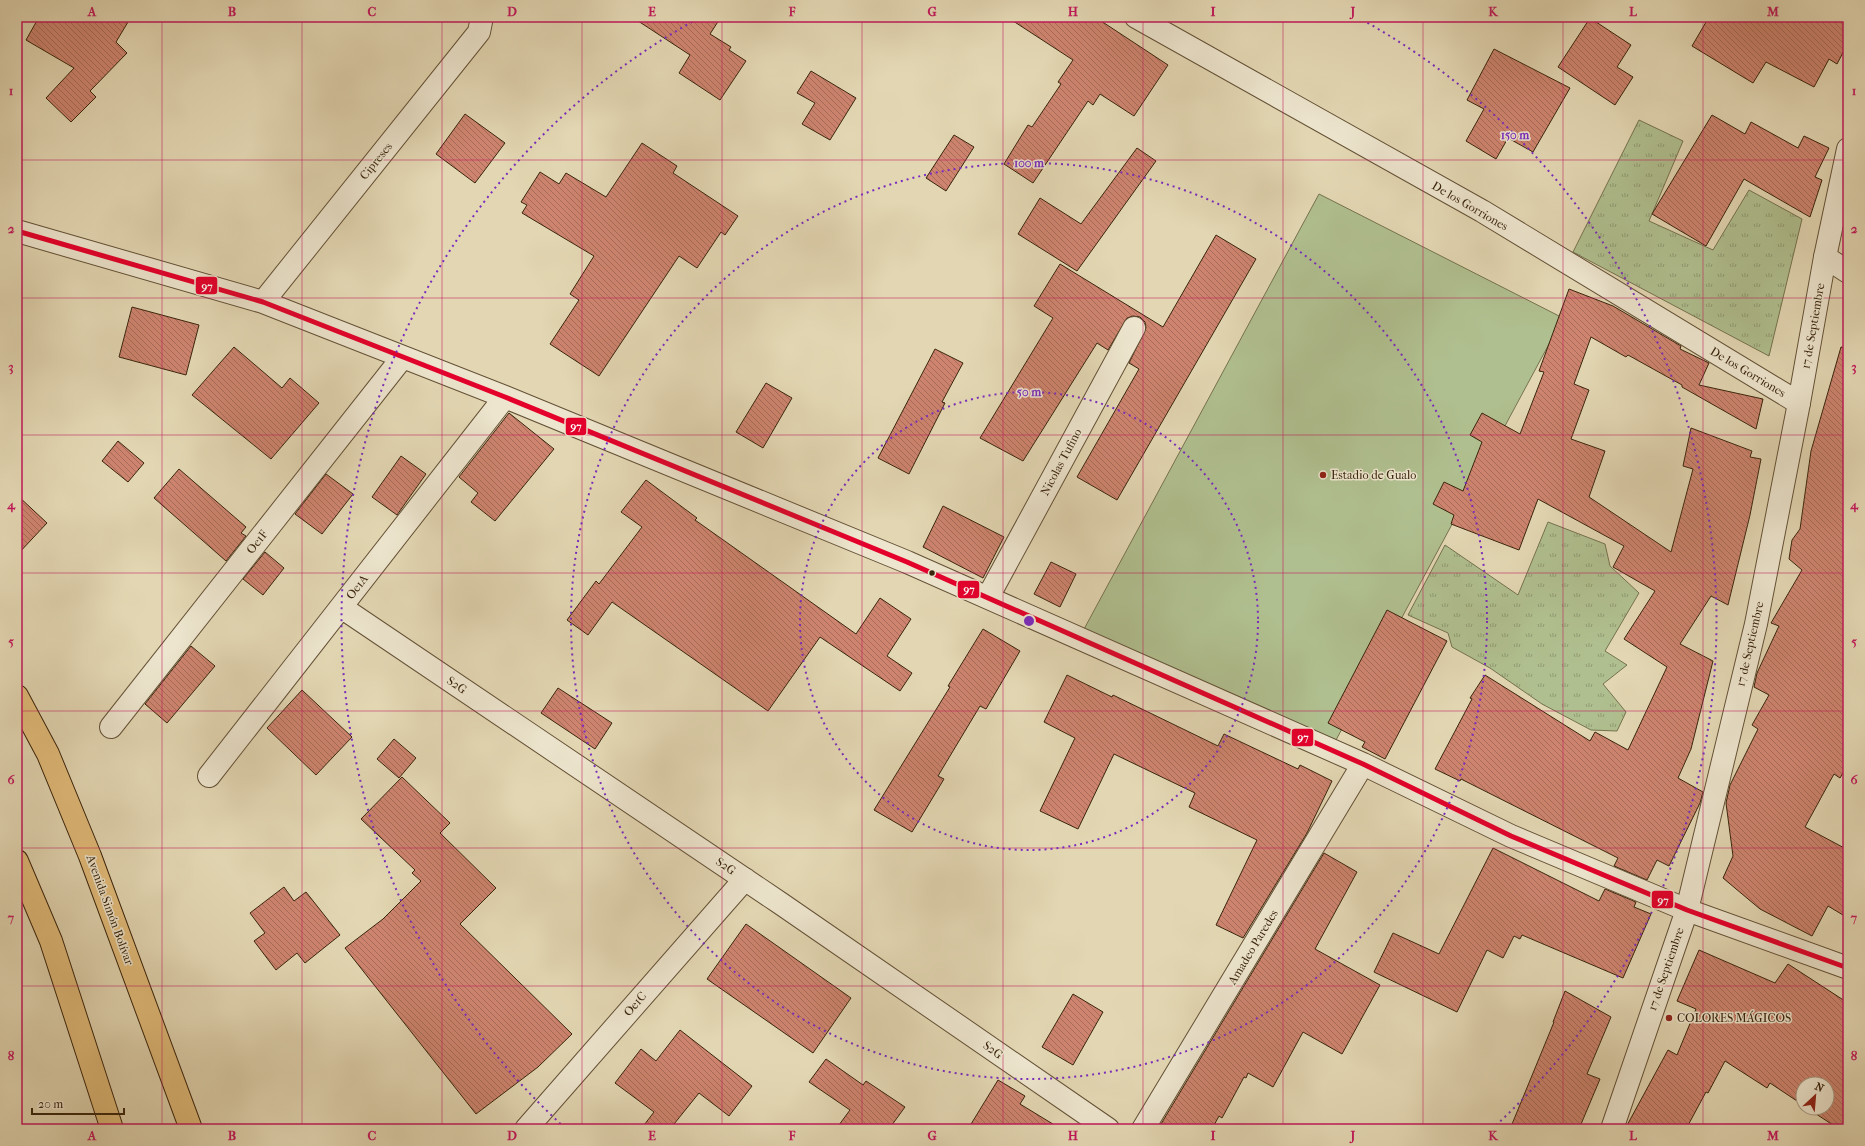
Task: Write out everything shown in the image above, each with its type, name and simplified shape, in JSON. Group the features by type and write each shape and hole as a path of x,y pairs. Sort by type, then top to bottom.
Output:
{"highway":[{"name":"Avenida Simón Bolívar","path":"17,696 48,754 90,856 191,1129"},
{"path":"17,861 51,941 112,1129"}],"street":[{"name":"Cipreses","path":"263,302 479,32 482,17"},
{"name":"De los Gorriones","path":"1136,17 1482,211 1799,403"},
{"name":"17 de Septiembre","path":"1612,1129 1686,910 1756,624 1799,403 1825,257 1848,149"},
{"path":"17,231 263,302 402,358 505,397 908,562 1362,764 1511,836 1686,910 1848,968"},
{"path":"1825,257 1848,272"},
{"name":"Nicolas Tufino","path":"988,597 1134,328"},
{"name":"Oe1F","path":"111,727 402,358"},
{"name":"Oe1A","path":"209,776 505,397"},
{"name":"S2G","path":"341,607 745,879 1108,1129"},
{"name":"Amadeo Paredes","path":"1143,1129 1362,764"},
{"name":"Oe1C","path":"526,1129 745,879"}],"green space":[{"path":"1639,120 1683,141 1649,221 1713,250 1749,190 1802,219 1769,356 1573,252"},
{"name":"Estadio de Gualo","path":"1319,194 1563,318 1329,753 1083,631"},
{"path":"1548,522 1605,544 1610,566 1639,593 1605,651 1627,665 1603,684 1626,712 1617,731 1591,730 1542,704 1490,668 1452,647 1448,633 1408,615 1445,545 1518,595"}],"building":[{"path":"39,17 131,17 116,42 127,53 90,91 96,97 71,122 46,98 74,68 26,40"},
{"path":"632,17 721,17 710,34 731,47 729,50 746,61 720,100 679,73 690,55"},
{"path":"1007,17 1095,17 1168,65 1134,116 1100,94 1093,105 1088,101 1033,183 1004,164 1028,125 1032,127 1061,84 1058,82 1073,60"},
{"path":"1709,17 1848,17 1848,43 1837,64 1829,59 1814,87 1766,62 1753,83 1692,46"},
{"path":"1590,18 1631,45 1617,67 1633,77 1615,105 1558,67"},
{"path":"1494,49 1570,88 1533,152 1508,138 1496,159 1466,141 1484,109 1467,100"},
{"path":"811,71 856,98 830,140 802,124 815,103 797,93"},
{"path":"465,114 505,143 475,183 436,154"},
{"path":"1712,115 1745,134 1751,122 1798,148 1804,136 1829,148 1815,177 1822,180 1810,217 1744,179 1706,246 1652,214"},
{"path":"954,135 974,147 946,191 926,178"},
{"path":"642,143 677,166 673,173 738,216 725,235 721,232 697,268 679,256 599,376 550,344 579,300 570,294 594,256 522,213 527,205 521,202 540,172 559,184 566,173 606,197"},
{"path":"1137,148 1156,161 1077,271 1018,234 1040,198 1081,224"},
{"path":"1216,235 1256,259 1117,500 1077,477 1139,369 1129,363 1146,328 1145,322 1140,317 1133,316 1127,318 1108,350 1097,343 1023,461 980,438 1053,318 1034,306 1060,264 1163,327"},
{"path":"1569,289 1613,306 1681,346 1680,349 1709,363 1699,385 1763,399 1756,429 1682,387 1682,385 1628,355 1626,357 1591,337 1574,384 1589,390 1571,439 1605,451 1589,497 1671,552 1693,469 1683,466 1691,428 1752,451 1750,457 1761,459 1750,515 1728,605 1711,596 1680,644 1713,661 1691,749 1678,778 1703,792 1700,803 1669,866 1657,860 1647,880 1614,866 1618,858 1461,779 1460,781 1435,769 1472,699 1470,698 1485,675 1590,741 1595,732 1628,750 1667,667 1624,639 1655,591 1613,567 1624,546 1538,499 1519,550 1451,524 1454,515 1433,504 1444,482 1463,491 1482,442 1470,435 1482,413 1520,434 1544,372 1539,371"},
{"path":"132,307 199,325 186,375 119,357"},
{"path":"234,347 282,388 290,378 319,403 271,459 192,395"},
{"path":"1841,347 1848,348 1848,765 1840,778 1834,774 1805,827 1848,850 1848,918 1828,906 1812,936 1760,909 1723,878 1733,856 1726,803 1730,785 1758,729 1752,725 1769,695 1754,687 1757,673 1779,626 1771,623 1802,570 1789,559 1792,540 1800,529 1811,451"},
{"path":"935,349 963,363 942,402 945,403 909,474 878,458"},
{"path":"766,383 792,398 763,448 736,432"},
{"path":"509,413 554,449 495,521 471,502 478,493 459,477"},
{"path":"118,441 144,463 128,482 102,461"},
{"path":"401,456 426,474 397,515 372,497"},
{"path":"179,469 246,527 241,533 246,536 226,561 154,498"},
{"path":"326,474 353,494 322,534 295,514"},
{"path":"646,480 697,518 695,520 856,634 880,598 911,619 887,656 912,673 900,691 820,637 768,711 612,602 588,635 567,620 596,581 599,584 642,527 621,512"},
{"path":"17,495 47,523 17,555"},
{"path":"943,506 1004,537 983,578 923,547"},
{"path":"265,552 284,568 263,595 243,579"},
{"path":"1051,562 1076,574 1060,607 1034,594"},
{"path":"1387,610 1447,641 1385,759 1362,747 1365,742 1328,723"},
{"path":"983,629 1020,651 986,709 980,706 938,776 944,779 912,832 874,810 950,687 948,686"},
{"path":"191,646 215,666 167,723 145,704"},
{"path":"1067,675 1112,697 1113,695 1218,746 1224,734 1298,769 1300,765 1332,781 1307,833 1243,938 1216,925 1257,840 1189,807 1195,793 1114,754 1078,829 1040,811 1075,738 1044,722"},
{"path":"558,688 612,723 595,749 541,713"},
{"path":"302,690 352,737 316,775 267,728"},
{"path":"394,739 416,758 399,778 377,759"},
{"path":"402,777 450,823 440,833 496,888 460,924 572,1034 538,1067 476,1114 345,948 383,919 421,881 412,873 415,870 361,819"},
{"path":"1493,848 1599,901 1605,889 1636,902 1634,907 1651,914 1623,978 1522,935 1520,939 1514,936 1503,958 1487,950 1457,1012 1374,972 1393,933 1439,954"},
{"path":"1324,853 1357,872 1315,949 1380,985 1342,1054 1303,1032 1273,1087 1248,1073 1246,1078 1244,1077 1222,1118 1219,1116 1212,1129 1158,1129"},
{"path":"284,887 294,901 306,892 340,935 305,963 297,953 276,970 254,941 265,933 250,913"},
{"path":"746,924 851,998 813,1053 707,979"},
{"path":"1699,950 1775,983 1788,964 1848,1003 1848,1129 1839,1129 1819,1116 1835,1116 1835,1076 1795,1076 1795,1100 1770,1083 1767,1088 1725,1061 1686,1129 1625,1129 1668,1050 1677,1055 1696,1009 1677,1001"},
{"path":"1565,991 1611,1017 1587,1074 1600,1079 1579,1129 1510,1129 1554,1022"},
{"path":"1073,994 1103,1012 1073,1065 1042,1047"},
{"path":"680,1030 752,1086 729,1116 699,1093 670,1129 641,1129 654,1112 615,1083 641,1049 656,1061"},
{"path":"826,1059 863,1085 866,1081 905,1107 889,1129 836,1129 850,1110 809,1082"},
{"path":"998,1080 1025,1096 1020,1104 1061,1129 968,1129"}],"transit line":[{"name":"97","path":"17,231 263,302 505,397 907,562 1363,764 1511,836 1687,910 1848,968"}],"place":[{"name":"Estadio de Gualo","path":"1323,475"},
{"name":"COLORES MÁGICOS","path":"1669,1018"}]}
